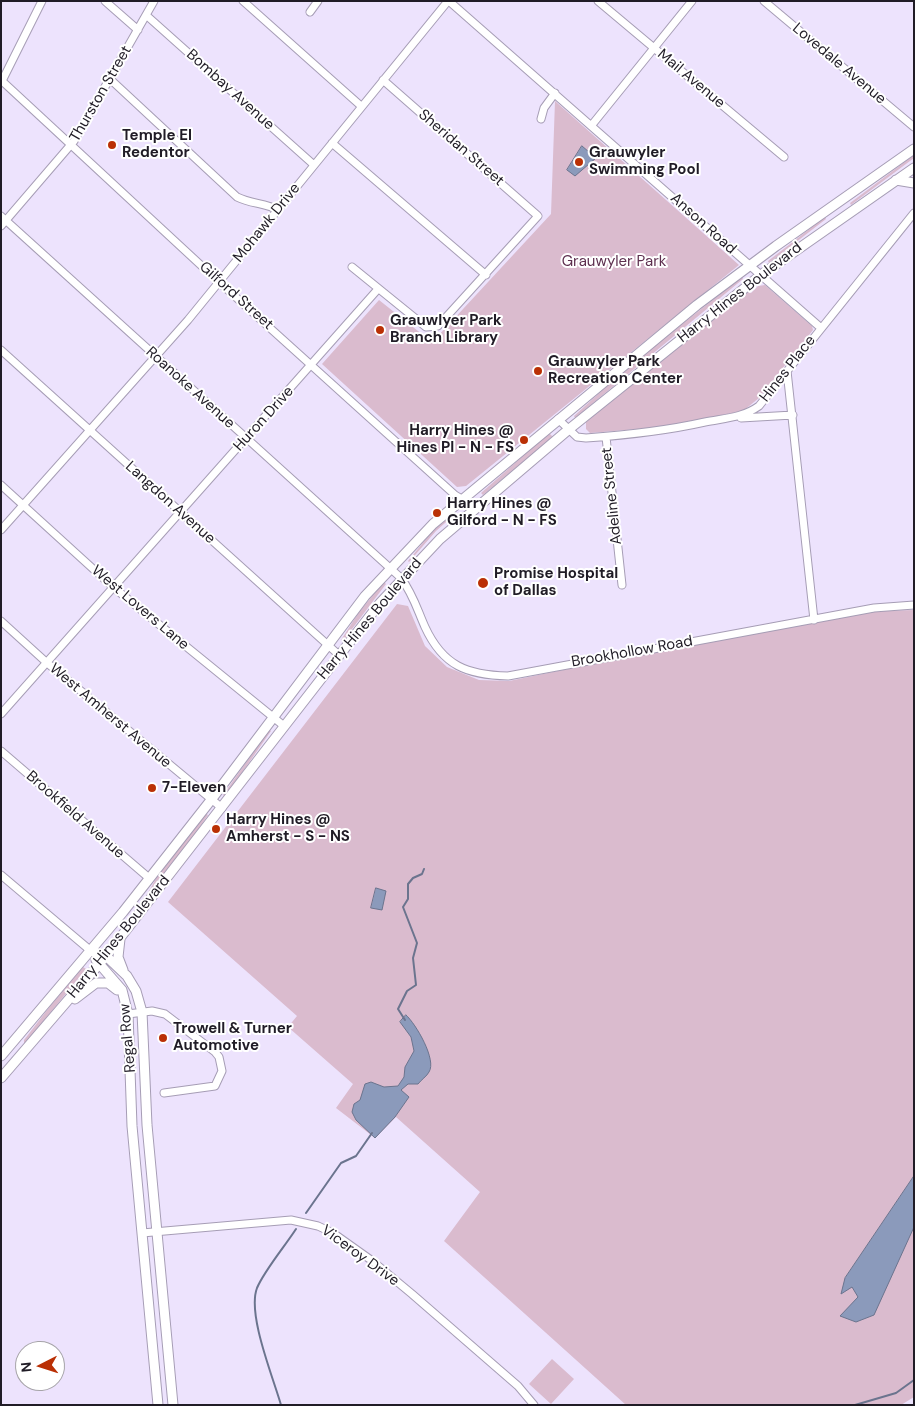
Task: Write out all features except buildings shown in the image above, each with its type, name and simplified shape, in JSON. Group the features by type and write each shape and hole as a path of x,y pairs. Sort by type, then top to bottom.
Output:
{"main road":[{"name":"Harry Hines Boulevard","path":"1,1056 91,951 211,800 365,596 390,568 461,499 749,266 914,149"},
{"name":"Harry Hines Boulevard","path":"1,1078 106,956 339,655 401,578 475,508 568,430 760,275 914,168"},
{"path":"896,180 914,184"},
{"path":"832,206 840,218"},
{"path":"120,938 119,961 126,976"},
{"name":"Regal Row","path":"91,951 106,956 126,976 136,991 142,1012 149,1146 173,1405"},
{"name":"Regal Row","path":"91,951 98,965 115,981 125,997 128,1014 134,1147 158,1405"},
{"path":"57,1013 96,983 108,984 125,997"},
{"path":"23,1053 20,1047 21,1042 29,1031 31,1023"},
{"path":"130,1055 136,1061 142,1087 146,1094"},
{"path":"134,1147 149,1146"},
{"path":"152,1341 167,1340"}],"street":[{"path":"2,80 42,1"},
{"path":"105,1 138,30"},
{"name":"Thurston Street","path":"3,221 71,145 154,1"},
{"path":"244,1 361,106"},
{"path":"310,12 318,1"},
{"name":"Mohawk Drive","path":"1,530 220,282 361,106 449,1"},
{"name":"Anson Road","path":"449,1 555,92 591,126 821,328"},
{"name":"Mail Avenue","path":"598,1 784,157"},
{"path":"591,126 692,1"},
{"name":"Lovedale Avenue","path":"764,1 914,127"},
{"name":"Bombay Avenue","path":"146,14 314,165"},
{"path":"110,79 237,197 252,203 268,204 278,210"},
{"name":"Gilford Street","path":"2,80 220,282 461,499 475,508"},
{"name":"Sheridan Street","path":"383,80 538,216 486,275"},
{"path":"541,119 544,108 555,92"},
{"path":"332,143 486,275 438,326 432,328 426,327 352,267"},
{"name":"Hines Place","path":"558,419 568,430 580,438 606,437 663,432 738,417 760,406 914,212"},
{"name":"Roanoke Avenue","path":"3,221 401,578"},
{"name":"Huron Drive","path":"1,714 378,289"},
{"name":"Langdon Avenue","path":"1,350 339,655"},
{"path":"787,371 794,416 814,620"},
{"path":"738,417 794,416"},
{"name":"Adeline Street","path":"606,437 622,585"},
{"name":"West Lovers Lane","path":"1,485 113,587 284,726"},
{"name":"Brookhollow Road","path":"401,578 410,590 424,625 436,648 453,664 482,675 508,676 886,606 914,605"},
{"name":"West Amherst Avenue","path":"1,621 46,662 222,808"},
{"name":"Brookfield Avenue","path":"1,751 149,878"},
{"path":"1,874 91,951"},
{"path":"128,1014 158,1012 175,1021 215,1052 222,1065 220,1078 215,1086 164,1093"},
{"name":"Viceroy Drive","path":"142,1233 291,1220 318,1226 333,1233 406,1289 518,1386 534,1405"}],"green space":[{"name":"Grauwyler Park","path":"555,101 739,265 466,486 457,487 322,364 379,300 423,335 438,336 551,214"},
{"path":"914,155 914,158 851,205 850,203"},
{"path":"825,217 826,219 769,263 768,261"},
{"path":"742,277 743,279 575,418 574,416 631,364"},
{"path":"765,285 812,326 813,330 759,398 743,411 662,427 590,433 586,429 586,422 637,379 749,291 751,293 758,286"},
{"path":"549,433 553,437 483,495 481,493"},
{"path":"452,513 454,515 436,531 409,562 430,534"},
{"path":"384,582 386,584 343,641 341,640 359,612"},
{"path":"397,604 408,606 425,646 447,667 479,680 509,681 631,656 879,611 914,610 914,1397 901,1405 626,1405 444,1241 480,1192 396,1117 375,1138 336,1108 353,1084 288,1027 297,1016 168,902"},
{"path":"269,730 271,731 225,797 223,795"},
{"path":"205,813 208,815 187,846 144,900 159,873"},
{"path":"83,967 86,969 24,1045 24,1040"},
{"path":"552,1359 574,1379 551,1404 529,1384"}],"water":[{"path":"582,146 596,158 575,176 567,170"},
{"path":"376,888 386,891 382,910 371,908"},
{"path":"406,1015 424,1042 431,1066 428,1074 418,1084 408,1084 401,1090 409,1097 395,1117 375,1138 356,1120 352,1112 354,1104 360,1100 365,1084 371,1082 384,1087 398,1086 404,1077 405,1067 414,1051 411,1037 400,1022"},
{"path":"914,1176 914,1227 874,1315 856,1322 840,1316 858,1297 852,1287 841,1294 845,1278"}],"waterway":[{"path":"405,1020 398,1009 407,991 416,985 413,958 417,943 403,907 408,899 408,884 413,878 422,874 424,869"},
{"path":"306,1213 341,1163 356,1156 372,1133"},
{"path":"281,1405 262,1346 255,1313 255,1299 260,1281 296,1229"},
{"path":"855,1405 896,1393 914,1380"}],"place":[{"name":"Temple El Redentor","path":"112,145"},
{"name":"Grauwyler Swimming Pool","path":"579,162"},
{"name":"Grauwlyer Park Branch Library","path":"380,330"},
{"name":"Grauwyler Park Recreation Center","path":"538,371"},
{"name":"Harry Hines @ Hines Pl - N - FS","path":"524,440"},
{"name":"Harry Hines @ Gilford - N - FS","path":"437,513"},
{"name":"Promise Hospital of Dallas","path":"483,583"},
{"name":"7-Eleven","path":"152,788"},
{"name":"Harry Hines @ Amherst - S - NS","path":"216,829"},
{"name":"Trowell & Turner Automotive","path":"163,1038"}]}
